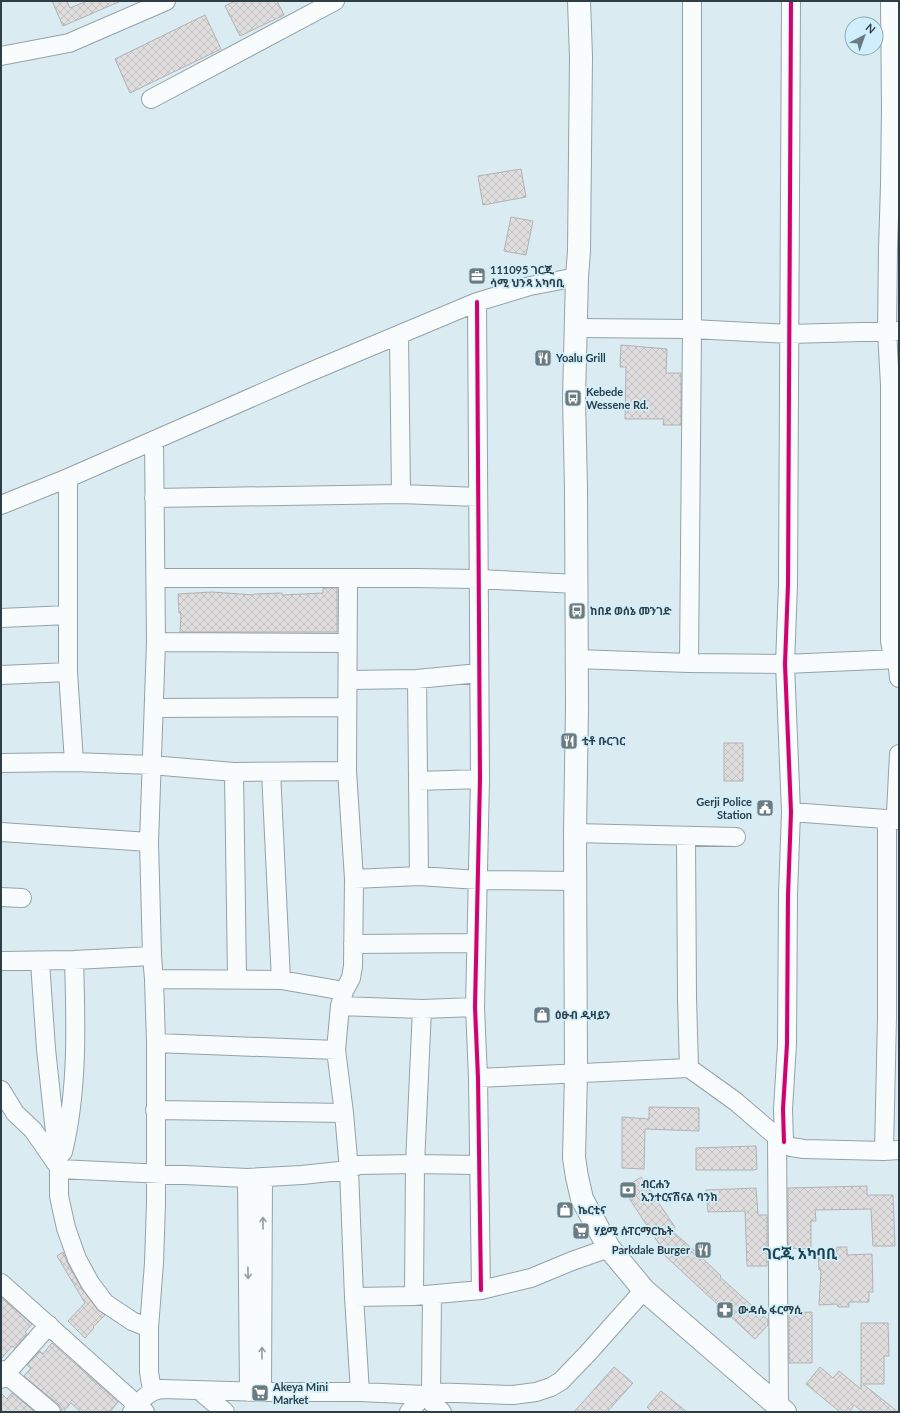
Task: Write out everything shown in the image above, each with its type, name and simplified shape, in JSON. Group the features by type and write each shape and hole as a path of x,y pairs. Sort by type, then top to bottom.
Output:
{"main road":[{"path":"579,1 579,251 574,398 576,497 576,1073 574,1158 582,1199 608,1248 644,1290 782,1410"}],"street":[{"path":"1,56 69,43 166,1"},
{"path":"151,100 335,1"},
{"path":"689,663 692,329 692,1"},
{"path":"782,1410 781,1140 787,1044 788,895 791,812 785,664 788,585 791,1"},
{"path":"890,1 891,108 888,249 893,331 890,385 890,641 892,652 898,659 899,678"},
{"path":"1,505 68,478 305,374 477,302 530,286 577,278"},
{"path":"477,302 480,779 475,1007 478,1078 478,1165 481,1290"},
{"path":"577,328 692,329 789,334 893,331"},
{"path":"399,335 401,494"},
{"path":"152,1390 149,1372 149,1328 156,1203 156,1043 149,842 151,765 155,708 156,642 154,440"},
{"path":"68,478 68,672 74,762"},
{"path":"154,498 401,494 478,497"},
{"path":"156,578 478,579 576,584"},
{"path":"348,578 347,771 354,878 353,966 351,978 342,998 336,1050 344,1112 349,1170 354,1297 360,1392"},
{"path":"1,618 68,614"},
{"path":"156,642 347,643"},
{"path":"576,659 689,663 785,664 898,659"},
{"path":"1,675 68,672"},
{"path":"348,680 417,679 479,673"},
{"path":"417,679 419,876"},
{"path":"155,708 347,707"},
{"path":"478,1078 689,1068 735,1101 781,1140 792,1147 804,1149 891,1151 887,1018 887,827 895,820 899,754"},
{"path":"1,763 74,762 151,765 234,772 347,771"},
{"path":"234,772 237,979"},
{"path":"271,772 281,980"},
{"path":"418,781 480,779"},
{"path":"791,812 895,820"},
{"path":"1,832 149,842"},
{"path":"575,833 686,837 736,837"},
{"path":"686,837 689,1068"},
{"path":"354,878 419,876 478,880 576,882"},
{"path":"1,897 22,898"},
{"path":"353,944 476,943"},
{"path":"1,961 40,962 152,956"},
{"path":"60,1169 71,1110 74,1068 74,960"},
{"path":"40,962 46,1049 60,1169 59,1196 66,1228 77,1259 90,1283 105,1303 116,1312 149,1328"},
{"path":"154,979 281,980 342,998 422,1009 475,1007"},
{"path":"414,1296 414,1164 422,1009"},
{"path":"156,1043 336,1050"},
{"path":"1,1090 12,1108 33,1130 60,1169"},
{"path":"155,1110 344,1112"},
{"path":"60,1169 255,1178 349,1170 358,1165 478,1165"},
{"path":"255,1178 256,1392"},
{"path":"354,1297 414,1296 481,1290 531,1278 608,1248"},
{"path":"1,1283 49,1325 138,1410 146,1395 152,1390 171,1388 200,1391 513,1395 536,1392 551,1387 561,1380 588,1354 644,1290"},
{"path":"432,1295 428,1394 442,1412"},
{"path":"49,1325 3,1374 51,1412"},
{"path":"200,1391 225,1412"},
{"path":"409,1412 428,1394"}],"building":[{"path":"52,1 67,1 70,8 87,1 121,1 63,26"},
{"path":"235,1 277,1 284,15 240,36 225,6"},
{"path":"205,15 221,49 130,93 115,59"},
{"path":"521,169 526,197 483,205 478,176"},
{"path":"511,217 533,221 526,255 504,251"},
{"path":"621,345 667,349 666,373 681,373 681,425 663,425 664,419 625,419 626,367 620,367"},
{"path":"323,588 337,588 337,632 180,632 181,613 179,613 178,594 212,592 254,595 282,593 282,595 323,593"},
{"path":"724,743 743,743 743,781 724,781"},
{"path":"649,1107 699,1108 699,1131 645,1129 644,1169 622,1168 622,1117 649,1119"},
{"path":"756,1146 757,1169 696,1170 696,1148"},
{"path":"641,1177 675,1227 671,1230 768,1320 768,1325 755,1339 661,1252 663,1250 623,1189"},
{"path":"867,1186 867,1195 893,1195 895,1246 873,1246 871,1209 815,1210 816,1221 811,1221 811,1249 788,1248 788,1188"},
{"path":"756,1188 758,1215 767,1215 767,1266 747,1266 745,1211 708,1212 706,1190"},
{"path":"837,1247 847,1247 847,1255 872,1254 873,1292 869,1292 869,1302 849,1302 849,1307 838,1307 837,1304 819,1305 821,1270 819,1270 818,1251 836,1251"},
{"path":"63,1252 82,1289 97,1309 105,1315 85,1338 68,1321 85,1303 57,1256"},
{"path":"1,1297 32,1324 25,1332 27,1334 15,1348 12,1346 1,1359"},
{"path":"812,1312 812,1363 789,1363 789,1313"},
{"path":"861,1323 888,1323 889,1356 884,1356 884,1384 863,1384 898,1412 863,1412 854,1405 849,1412 840,1412 806,1384 820,1367 833,1378 839,1371 861,1389"},
{"path":"52,1343 118,1402 110,1412 81,1412 71,1403 63,1412 61,1412 61,1408 58,1404 24,1376 31,1368 27,1365 40,1351 43,1354"},
{"path":"614,1367 633,1383 607,1412 574,1412"},
{"path":"661,1391 687,1412 652,1412 647,1407"},
{"path":"1,1393 7,1399 12,1393 35,1412 1,1412"}],"cycle path":[{"path":"784,1142 783,1109 787,1044 788,895 791,812 785,664 788,585 791,1"},
{"path":"477,302 480,779 475,1007 478,1078 481,1290"}],"place":[{"name":"111095 ገርጂ ሳሚ ህንጻ አካባቢ","path":"477,276"},
{"name":"Yoalu Grill","path":"543,358"},
{"name":"Kebede Wessene Rd.","path":"573,398"},
{"name":"ከበደ ወሰኔ መንገድ","path":"577,611"},
{"name":"ቲቶ ቡርገር","path":"569,741"},
{"name":"Gerji Police Station","path":"765,808"},
{"name":"ዕፁብ ዲዛይን","path":"542,1015"},
{"name":"ብርሐን ኢንተርናሽናል ባንክ","path":"628,1190"},
{"name":"ኬርቲና","path":"565,1210"},
{"name":"ሃይሚ ሱፐርማርኬት","path":"581,1231"},
{"name":"Parkdale Burger","path":"703,1250"},
{"name":"ውዳሴ ፋርማሲ","path":"725,1310"},
{"name":"Akeya Mini Market","path":"260,1393"}],"district":[{"name":"ገርጂ አካባቢ","path":"800,1254"}]}
